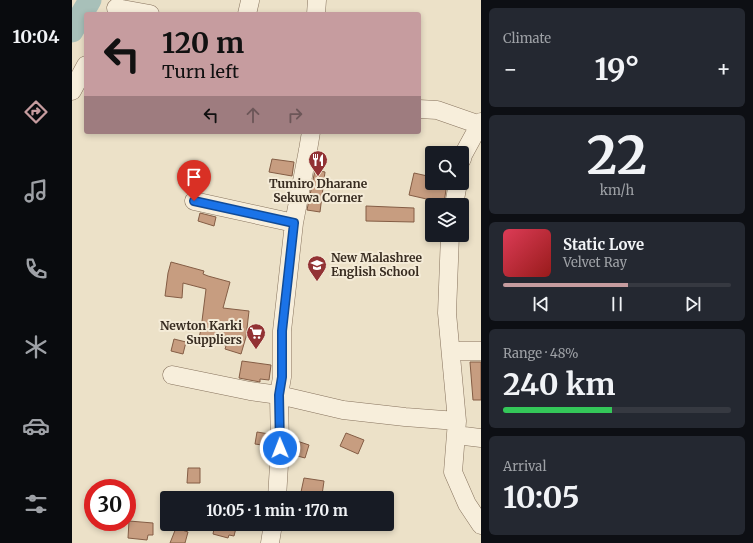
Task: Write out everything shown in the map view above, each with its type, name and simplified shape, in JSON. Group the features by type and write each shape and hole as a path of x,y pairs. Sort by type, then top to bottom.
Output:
{"street":[{"path":"316,12 317,0"},
{"path":"116,7 140,12"},
{"path":"72,91 84,69"},
{"path":"421,109 437,110 480,123 468,146"},
{"path":"277,491 280,448 279,395 282,377 282,331 294,223 311,134"},
{"path":"194,201 294,223"},
{"path":"450,242 447,313 457,428 453,472 467,504 481,524"},
{"path":"451,351 481,351"},
{"path":"172,375 250,391 279,395 343,410 405,417 457,428 481,438"},
{"path":"270,543 272,531"}],"building":[{"path":"272,159 294,162 292,176 269,172"},
{"path":"315,170 325,172 320,212 307,210"},
{"path":"414,173 425,175 425,190 446,190 445,198 425,199 409,195"},
{"path":"366,206 414,208 414,222 366,221"},
{"path":"200,213 216,217 214,226 198,221"},
{"path":"171,262 204,271 203,274 230,282 223,308 249,311 246,337 241,354 225,349 226,346 199,338 206,289 183,283 182,298 165,296"},
{"path":"174,339 186,342 183,354 171,351"},
{"path":"242,361 271,365 269,380 260,379 260,382 239,378"},
{"path":"470,362 481,362 481,400 473,400"},
{"path":"257,432 269,434 269,446 255,444"},
{"path":"346,433 364,440 358,454 340,446"},
{"path":"297,441 309,445 305,458 290,454 290,443 296,444"},
{"path":"188,468 200,468 200,483 187,483"},
{"path":"304,478 324,481 323,491 301,491"},
{"path":"136,522 153,523 153,535 148,535 147,540 128,538 128,531 136,531"},
{"path":"175,531 188,532 185,543 170,543"},
{"path":"214,531 235,531 234,536 229,535 228,538 213,534"}],"waterway":[{"path":"72,31 90,0"}],"place":[{"name":"Tumiro Dharane Sekuwa Corner","path":"318,177"},
{"name":"New Malashree English School","path":"317,282"},
{"name":"Newton Karki Suppliers","path":"256,350"}],"route":[{"path":"194,201 294,223 282,331 282,377 279,395 280,448"}]}
